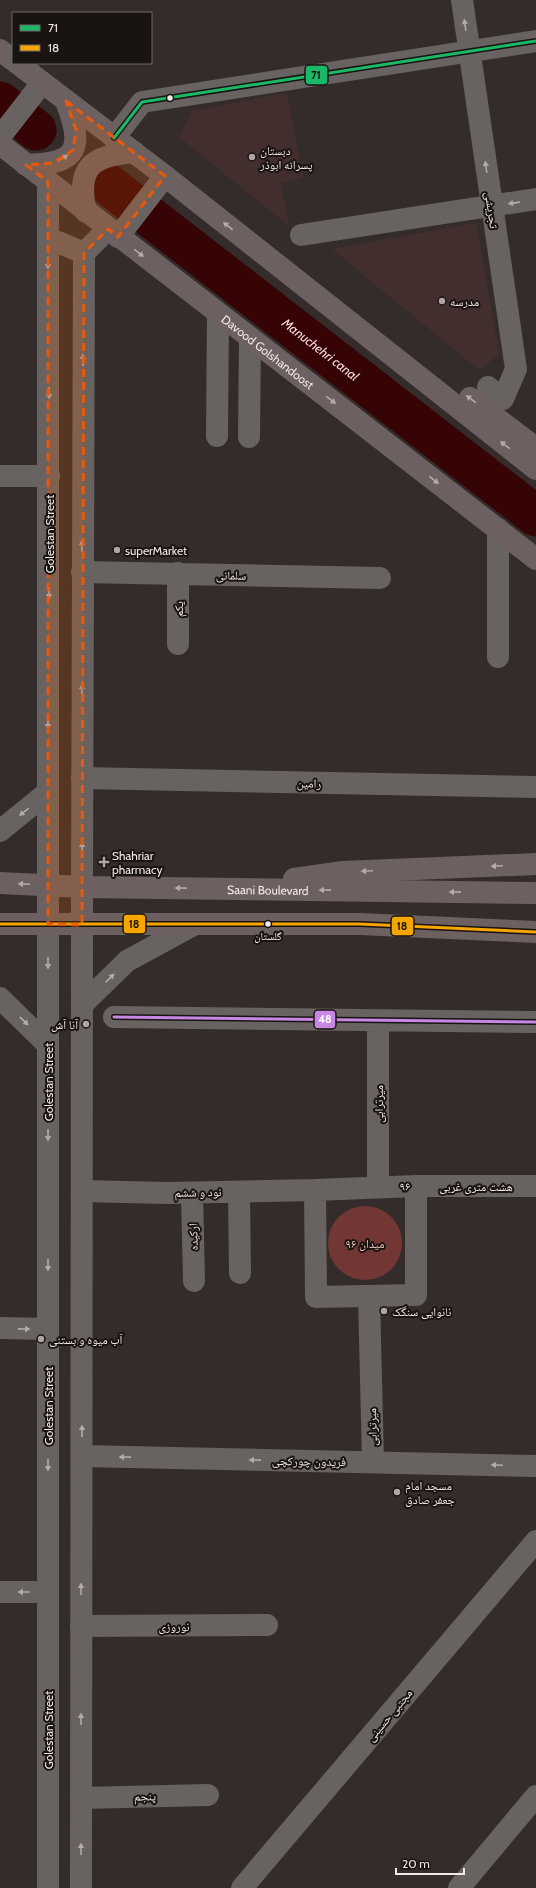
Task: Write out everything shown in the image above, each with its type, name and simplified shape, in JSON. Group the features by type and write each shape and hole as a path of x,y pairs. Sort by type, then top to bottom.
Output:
{"main road":[{"path":"0,50 12,59"},
{"path":"18,64 165,176 536,469"},
{"path":"26,165 53,163 65,159 73,150 76,142 76,130 66,101"},
{"name":"Davood Golshandoost","path":"0,144 536,559"},
{"path":"86,212 82,197 83,182 86,172 92,164 111,154 134,152"},
{"path":"250,244 442,378 536,448"},
{"path":"220,889 343,872 536,864"},
{"name":"Saani Boulevard","path":"0,884 82,887 536,893"},
{"path":"48,885 48,924"},
{"path":"82,887 82,924"},
{"path":"0,924 360,924 536,932"},
{"path":"489,931 536,938"}],"street":[{"name":"تجریشی","path":"462,0 516,368 503,399 488,387"},
{"path":"114,138 142,102 536,41"},
{"path":"0,137 42,83"},
{"path":"84,254 113,233 165,176"},
{"name":"Golestan Street","path":"48,182 48,885"},
{"path":"301,235 536,200"},
{"path":"48,238 84,254"},
{"path":"82,887 84,254"},
{"path":"217,436 218,314"},
{"path":"250,338 250,437"},
{"path":"0,476 49,476"},
{"path":"498,529 498,657"},
{"name":"سلمانی","path":"82,572 380,578"},
{"name":"یکم","path":"178,574 178,644"},
{"name":"رامین","path":"82,778 536,788"},
{"path":"0,831 48,792"},
{"name":"Golestan Street","path":"48,924 48,1888"},
{"path":"81,1888 82,924"},
{"path":"82,1005 127,961 195,924"},
{"path":"0,998 48,1045"},
{"path":"114,1017 536,1022"},
{"name":"میرترابی","path":"378,1021 378,1187"},
{"name":"۹۶","path":"416,1186 416,1295 316,1297 315,1190 416,1186"},
{"name":"هشت متری غربی","path":"416,1186 536,1186"},
{"name":"نود و ششم","path":"82,1191 192,1193 315,1190"},
{"path":"239,1192 240,1272"},
{"name":"ارکیده","path":"192,1193 194,1281"},
{"name":"میرترابی","path":"369,1296 372,1462"},
{"path":"0,1328 48,1329"},
{"name":"فریدون چورکچی","path":"82,1456 536,1466"},
{"name":"مجتبی حسینی","path":"242,1888 536,1541"},
{"path":"0,1592 48,1592"},
{"name":"نوروزی","path":"81,1626 267,1625"},
{"name":"پنجم","path":"81,1798 208,1795"},
{"path":"459,1888 536,1796"}],"highlighted area":[{"path":"66,101 165,176 118,237 108,229 84,253 82,925 48,924 48,182 26,165 53,163 73,150 76,130"}],"shaded area":[{"name":"دبستان پسرانه ابوذر","path":"287,93 303,178 281,183 289,226 179,137 192,111"},
{"name":"مدرسه","path":"476,223 499,353 480,371 332,249"}],"green space":[{"name":"میدان ۹۶","path":"365,1206 386,1212 396,1222 402,1243 396,1264 386,1274 365,1280 344,1274 334,1264 328,1243 334,1222 344,1212"}],"waterway":[{"path":"0,102 36,130"},
{"name":"Manuchehri canal","path":"105,182 536,516"}],"transit line":[{"name":"71","path":"114,138 142,102 536,41"},
{"name":"18","path":"0,924 360,924 536,932"},
{"name":"48","path":"114,1017 536,1022"}],"place":[{"name":"دبستان پسرانه ابوذر","path":"252,157"},
{"name":"مدرسه","path":"442,301"},
{"name":"superMarket","path":"117,550"},
{"name":"Shahriar pharmacy","path":"104,862"},
{"name":"گلستان","path":"268,924"},
{"name":"آنا آش","path":"86,1024"},
{"name":"نانوایی سنگک","path":"384,1311"},
{"name":"آب میوه و بستنی","path":"41,1339"},
{"name":"مسجد امام جعفر صادق","path":"397,1492"}]}
